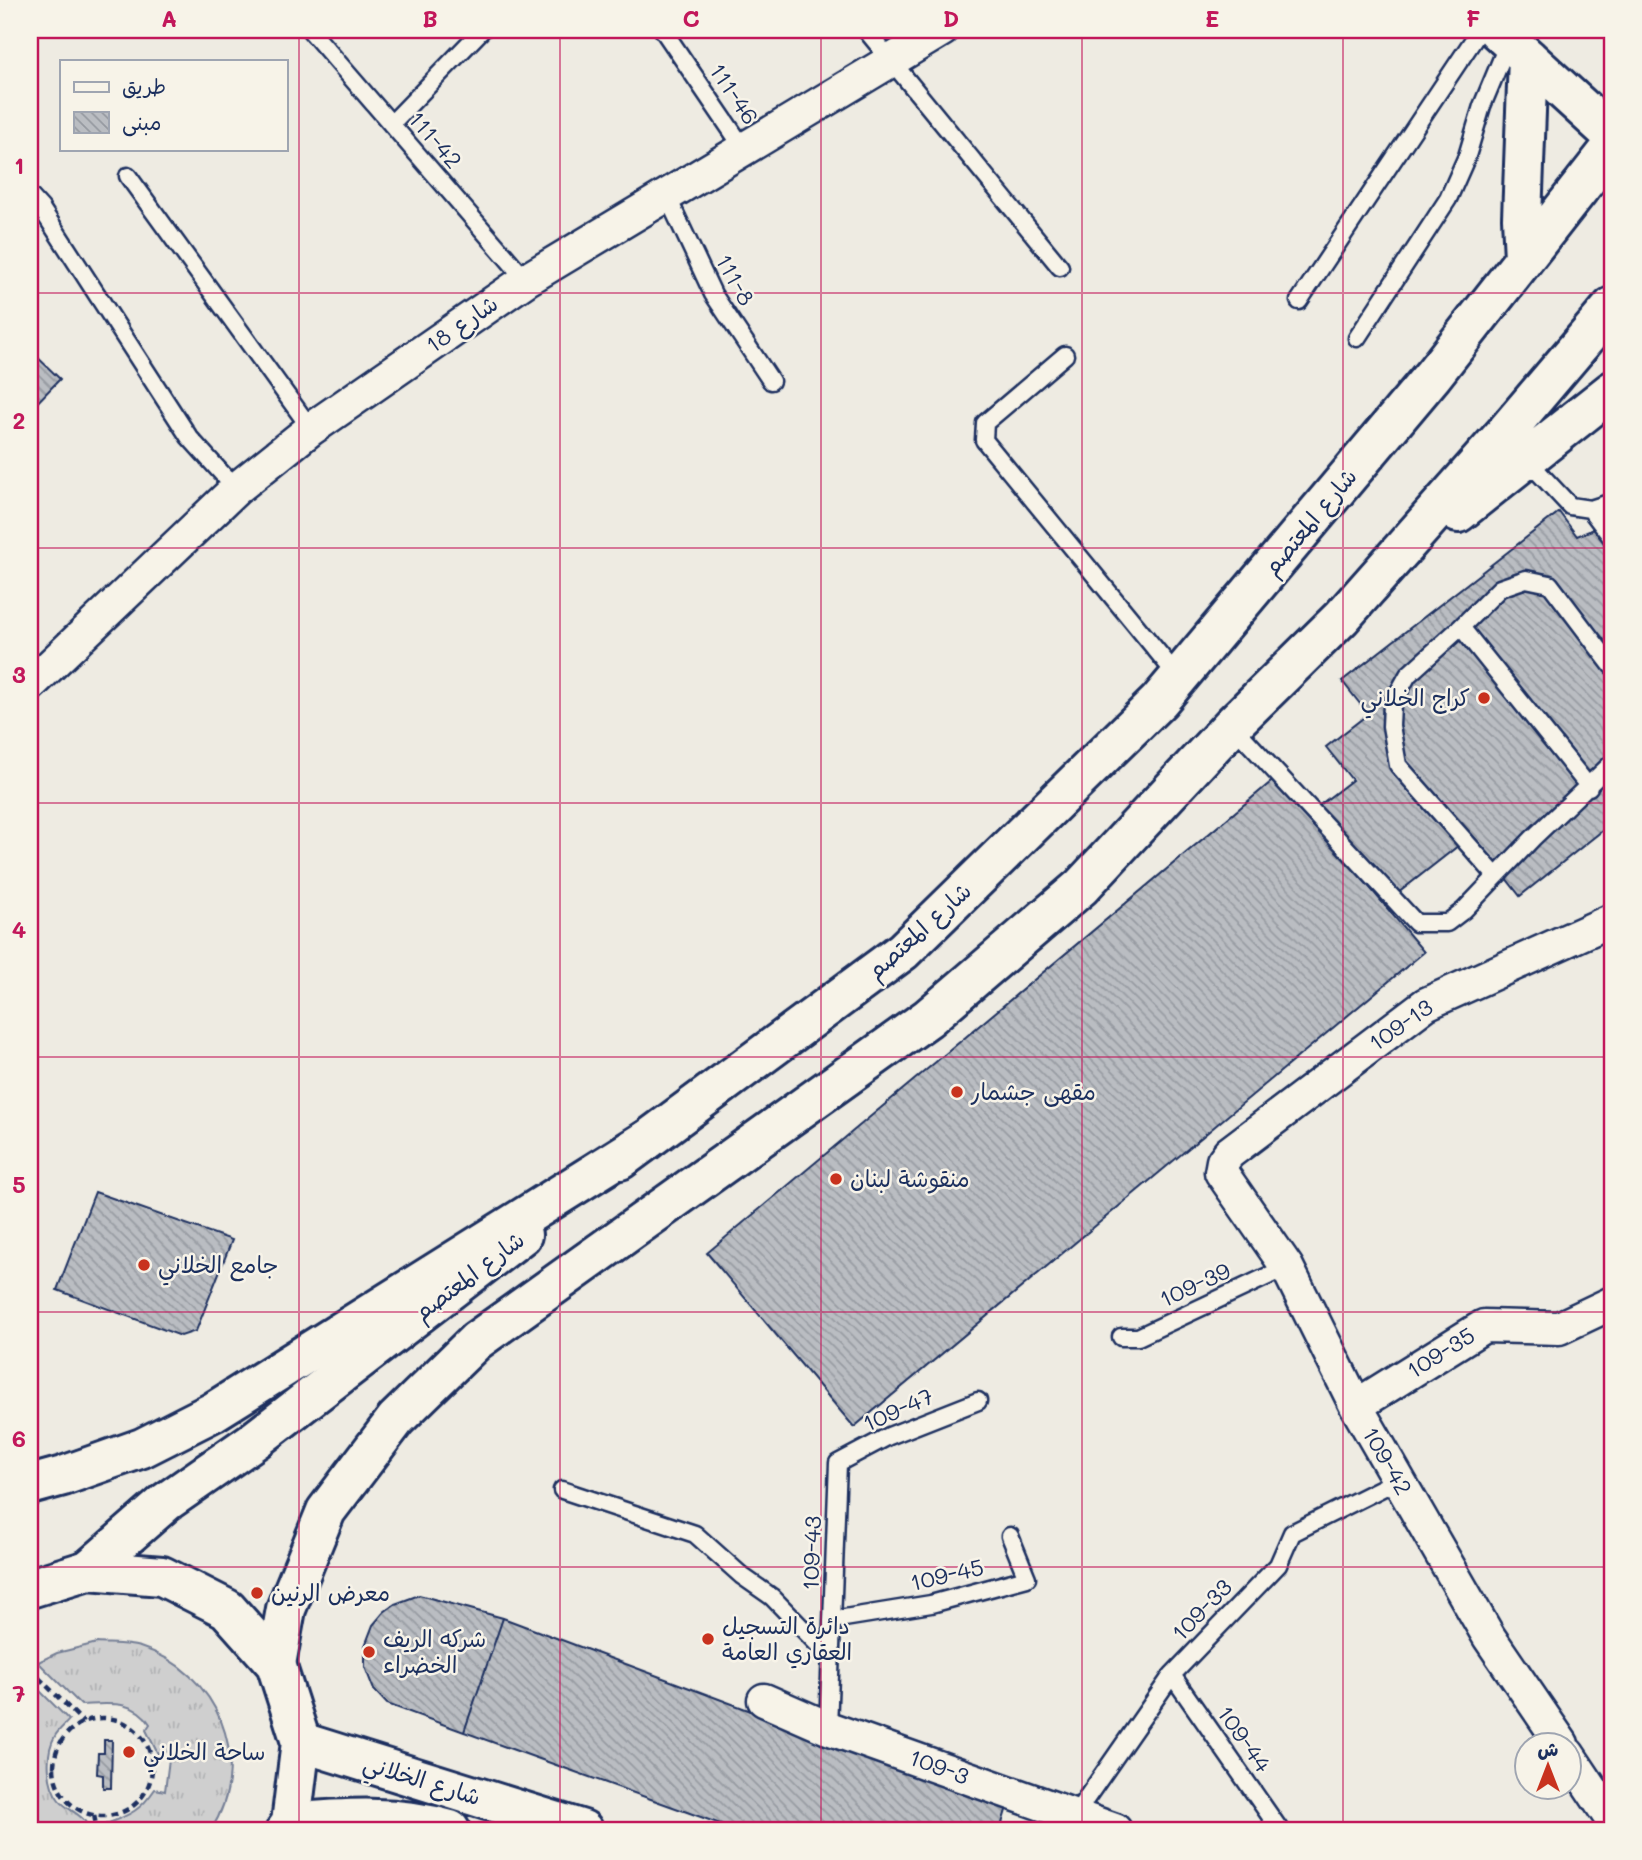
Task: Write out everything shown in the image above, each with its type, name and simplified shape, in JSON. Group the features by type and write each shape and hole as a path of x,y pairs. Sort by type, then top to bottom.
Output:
{"main road":[{"path":"1504,40 1612,135"},
{"path":"1504,40 1524,258"},
{"name":"شارع المعتصم","path":"88,1570 166,1502 255,1440 647,1140 903,951 1159,701 1433,375 1612,147"},
{"path":"276,1664 286,1609 326,1511 396,1419 476,1341 928,1018 1080,887 1232,726 1342,617 1612,307"},
{"path":"1377,578 1612,391"},
{"path":"30,1485 142,1448 213,1412 647,1140"},
{"path":"30,1588 88,1570 162,1576 228,1609 276,1664 301,1742 289,1826"},
{"name":"شارع الخلاني","path":"301,1742 583,1830"},
{"name":"شارع الخلاني","path":"289,1826 361,1817 430,1824 450,1830"}],"street":[{"name":"شارع 18","path":"30,685 236,489 311,429 526,280 942,30"},
{"name":"109-13","path":"1221,1172 1223,1161 1230,1153 1426,1004 1612,920"},
{"name":"109-42","path":"1221,1172 1287,1267 1356,1406 1398,1480 1489,1637 1552,1730"},
{"name":"109-35","path":"1356,1406 1484,1326 1559,1328 1612,1303"},
{"name":"109-3","path":"764,1700 1035,1817 1074,1816 1115,1830"},
{"path":"1582,1774 1612,1820"}],"lane":[{"name":"111-42","path":"310,30 526,280"},
{"path":"391,124 482,30"},
{"name":"111-46","path":"663,30 744,149"},
{"path":"866,30 1060,267"},
{"path":"1299,301 1504,40"},
{"path":"1357,338 1448,200 1467,156 1504,40"},
{"path":"128,176 311,429"},
{"path":"30,196 41,208 189,437 236,489"},
{"name":"111-8","path":"667,196 713,294 771,381"},
{"path":"1065,355 985,423 984,440 1179,678"},
{"path":"1526,459 1570,506 1590,509 1612,502"},
{"path":"1590,509 1612,538"},
{"path":"1496,876 1398,765 1391,726 1392,704 1408,675 1500,588 1526,579 1550,584 1612,666"},
{"path":"1461,626 1589,787"},
{"path":"1232,726 1416,923 1447,923 1464,910 1533,838 1612,763"},
{"name":"109-39","path":"1121,1337 1138,1337 1287,1267"},
{"name":"109-47","path":"838,1463 889,1436 978,1401"},
{"name":"109-43","path":"828,1728 838,1463"},
{"name":"109-33","path":"1074,1816 1172,1675 1278,1565 1292,1533 1398,1480"},
{"path":"562,1490 695,1534 742,1576 772,1597 831,1658"},
{"name":"109-45","path":"832,1620 931,1604 1027,1578 1010,1536"},
{"name":"109-44","path":"1172,1675 1280,1830"}],"path":[{"path":"30,1670 83,1722"},
{"path":"98,1718 127,1724 148,1746 152,1776 137,1803 124,1811 110,1816 81,1811 65,1798 56,1780 56,1752 62,1740 83,1722 98,1718"},
{"path":"94,1815 97,1830"}],"green space":[{"path":"97,1643 140,1647 167,1659 190,1676 208,1697 221,1722 228,1748 229,1776 224,1803 211,1830 107,1830 106,1824 134,1811 155,1789 165,1791 170,1751 158,1754 146,1730 150,1724 136,1710 120,1705 81,1705 38,1662 57,1653"},
{"path":"30,1681 69,1720 56,1734 52,1743 50,1778 59,1800 84,1820 89,1830 30,1830"}],"building":[{"path":"30,350 60,379 30,410"},
{"name":"كراج الخلاني","path":"1559,512 1577,536 1609,523 1612,527 1612,823 1520,896 1472,835 1384,904 1308,814 1352,780 1326,747 1368,714 1342,681"},
{"path":"1277,777 1424,952 854,1427 707,1253"},
{"name":"جامع الخلاني","path":"95,1192 232,1240 196,1331 181,1336 57,1290"},
{"path":"419,1595 503,1618 464,1732 387,1704 374,1690 365,1667 365,1646 373,1625 395,1604"},
{"path":"503,1618 1007,1807 1000,1830 737,1830 464,1732"},
{"path":"104,1740 112,1740 111,1788 103,1788 103,1775 97,1774 98,1753 104,1753"}],"place":[{"name":"كراج الخلاني","path":"1484,698"},
{"name":"مقهى جشمار","path":"957,1092"},
{"name":"منقوشة لبنان","path":"836,1179"},
{"name":"جامع الخلاني","path":"144,1265"},
{"name":"معرض الرنين","path":"257,1593"},
{"name":"دائرة التسجيل العقاري العامة","path":"708,1639"},
{"name":"شركه الريف الخضراء","path":"369,1652"},
{"name":"ساحة الخلاني","path":"129,1752"}]}
